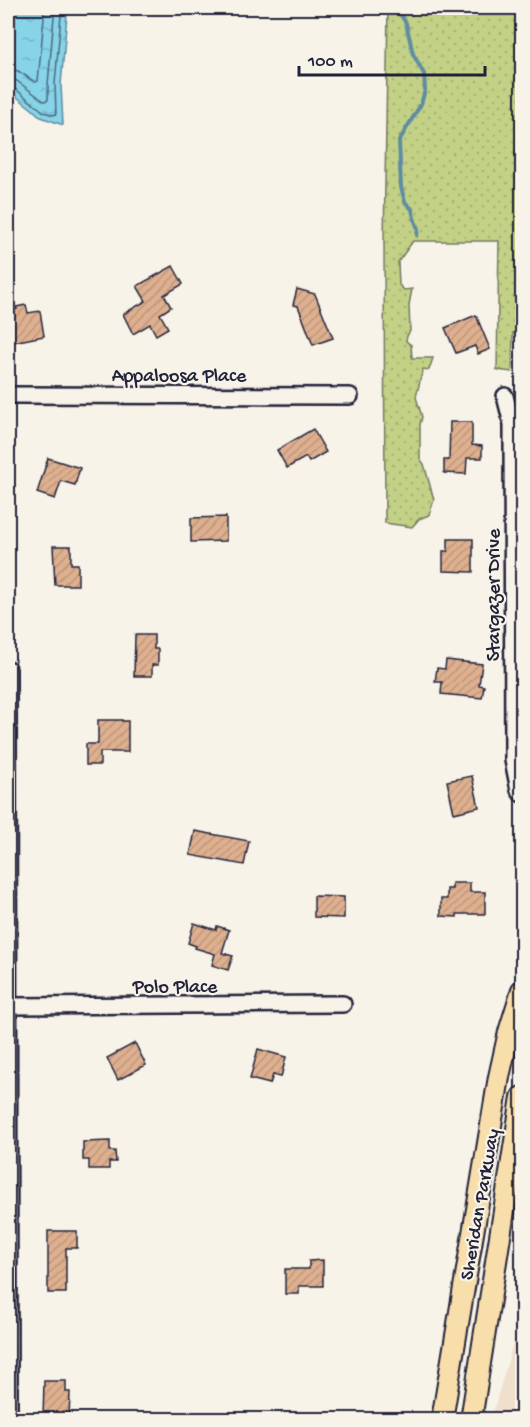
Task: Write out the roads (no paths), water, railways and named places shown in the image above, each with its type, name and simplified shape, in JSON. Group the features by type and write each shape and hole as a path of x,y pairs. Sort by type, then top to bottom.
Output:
{"main road":[{"name":"Sheridan Parkway","path":"442,1419 500,1077 509,1032 522,990"},
{"name":"Sheridan Parkway","path":"471,1419 522,1097"}],"street":[{"name":"Appaloosa Place","path":"8,395 350,396"},
{"name":"Stargazer Drive","path":"504,396 512,424 518,521 513,760 519,790 522,794"},
{"path":"8,669 9,1419"},
{"name":"Polo Place","path":"8,1006 343,1004"}],"water":[{"path":"8,8 65,8 67,14 61,85 63,125 41,117 8,90"}],"waterway":[{"path":"397,8 406,23 413,54 424,74 425,90 421,104 399,141 401,187 405,202 412,209 418,229 417,235"}]}
